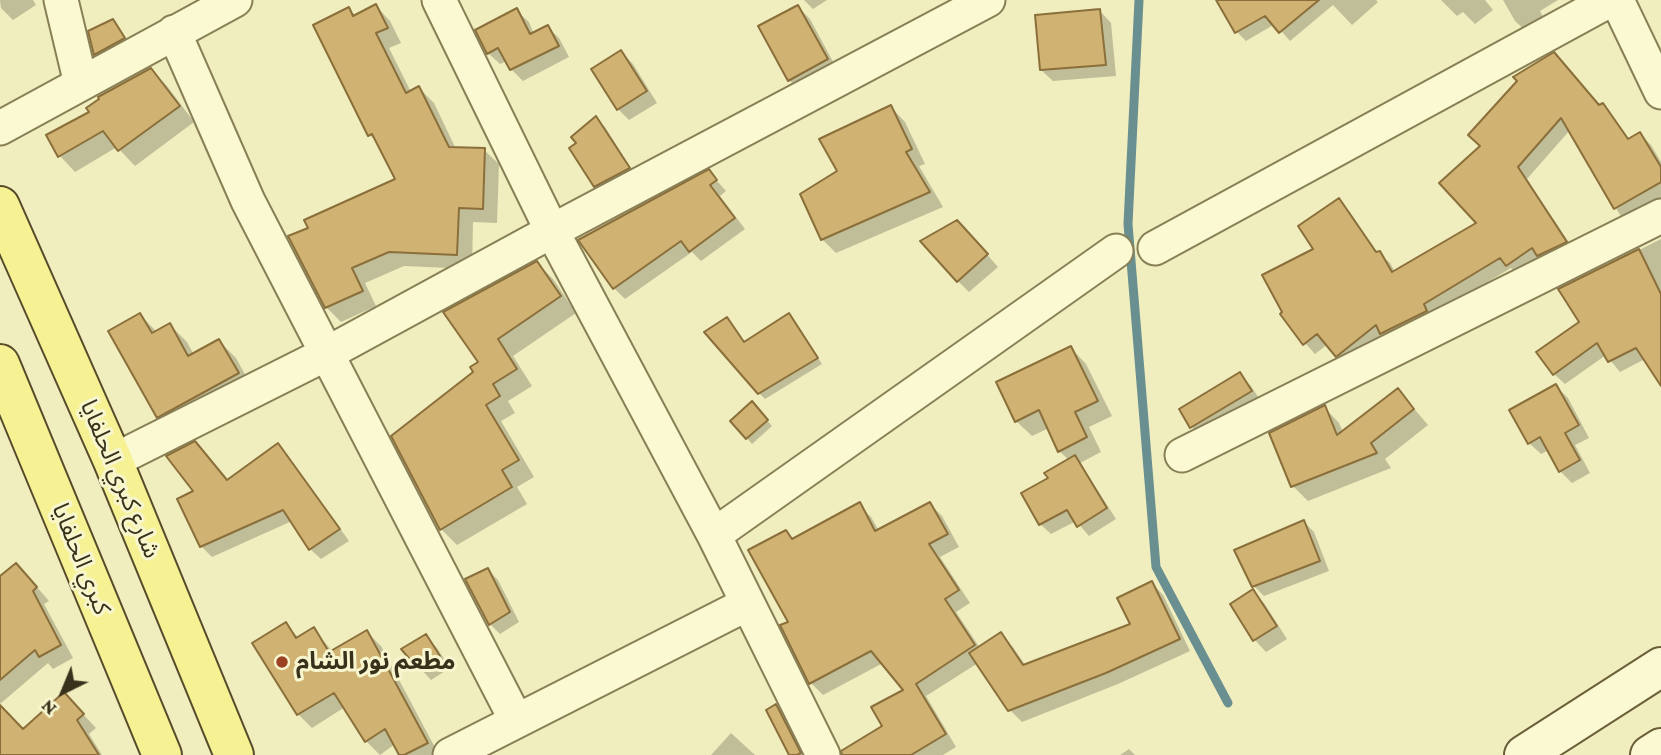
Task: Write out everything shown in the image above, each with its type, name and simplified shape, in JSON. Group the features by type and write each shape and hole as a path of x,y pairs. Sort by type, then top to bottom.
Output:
{"main road":[{"name":"شارع كبري الحلفايا","path":"0,206 113,461 234,755"},
{"name":"كبري الحلفايا","path":"0,364 162,755"},
{"path":"1524,755 1661,667"},
{"path":"1650,755 1661,748"}],"street":[{"path":"61,0 81,83"},
{"path":"0,128 236,0"},
{"path":"439,0 552,231 713,536 823,755"},
{"path":"113,461 328,354 552,231 988,0"},
{"path":"1154,248 1610,0"},
{"path":"1617,0 1659,83"},
{"path":"174,32 248,201 516,720"},
{"path":"1182,455 1661,215"},
{"path":"713,536 1116,251"},
{"path":"450,755 747,604"}],"building":[{"path":"1216,0 1319,0 1279,33 1265,16 1235,33"},
{"path":"376,4 388,28 376,33 406,93 419,86 449,147 485,148 483,209 459,208 457,255 389,252 352,268 363,291 325,308 288,236 308,228 304,220 395,179 372,134 368,136 313,25 349,7 353,16"},
{"path":"798,5 828,59 788,81 758,26"},
{"path":"517,8 530,34 548,25 559,46 510,70 498,48 487,54 475,30"},
{"path":"1100,9 1106,65 1040,70 1035,15"},
{"path":"113,19 125,38 94,55 88,31"},
{"path":"621,50 647,91 617,110 591,69"},
{"path":"1554,52 1599,105 1603,103 1628,139 1640,132 1661,167 1661,182 1614,209 1561,118 1518,167 1567,242 1537,256 1532,248 1506,266 1500,258 1424,304 1427,311 1380,334 1376,325 1336,357 1317,334 1303,345 1280,314 1282,312 1262,275 1313,249 1298,226 1339,198 1376,252 1380,251 1392,272 1476,223 1439,183 1480,146 1468,135 1517,81 1513,77"},
{"path":"151,68 180,106 118,151 103,131 58,157 46,135 89,112 86,108 99,99 98,97"},
{"path":"891,105 912,149 906,152 930,192 821,240 800,194 837,171 819,139"},
{"path":"596,116 630,168 594,187 569,148 576,143 571,137"},
{"path":"709,169 717,180 710,185 735,218 689,252 681,241 613,289 578,240"},
{"path":"957,220 988,254 957,282 920,241"},
{"path":"1639,249 1661,294 1661,386 1636,348 1608,362 1597,343 1553,375 1536,352 1579,322 1558,289"},
{"path":"537,261 561,296 498,339 517,369 493,384 500,396 486,405 519,460 502,470 512,487 440,530 391,436 473,372 470,367 478,362 443,312"},
{"path":"140,313 152,333 170,323 188,356 219,339 239,373 157,418 108,331"},
{"path":"789,313 818,358 758,394 704,332 727,317 744,342"},
{"path":"1071,346 1098,401 1075,412 1087,437 1058,452 1039,410 1015,422 996,382"},
{"path":"1240,372 1252,391 1190,428 1179,409"},
{"path":"1556,384 1579,425 1565,433 1580,460 1559,472 1540,437 1528,444 1509,410"},
{"path":"1398,388 1414,409 1371,443 1377,453 1291,487 1269,433 1325,405 1337,435"},
{"path":"752,401 768,420 746,439 730,421"},
{"path":"195,441 227,480 278,443 340,529 309,550 283,510 200,547 177,499 193,491 166,456"},
{"path":"1075,455 1107,508 1077,527 1067,510 1039,525 1021,493 1048,478 1044,473"},
{"path":"860,502 875,531 930,502 948,534 929,544 959,590 945,599 975,645 916,684 946,734 911,755 842,755 841,751 882,726 871,707 903,690 871,651 809,684 780,625 788,622 748,550 786,530 792,539"},
{"path":"1304,520 1320,561 1252,587 1234,550"},
{"path":"16,563 37,587 33,591 61,645 39,657 35,650 0,680 0,576"},
{"path":"488,568 510,612 489,625 465,579"},
{"path":"1152,581 1180,639 1106,673 1008,711 969,653 1001,632 1023,665 1130,624 1117,598"},
{"path":"1253,589 1277,626 1253,641 1230,604"},
{"path":"286,622 296,638 314,627 329,652 367,630 428,743 399,755 385,729 365,742 334,693 297,715 252,643"},
{"path":"426,634 440,656 419,670 401,649"},
{"path":"64,692 84,714 77,720 99,755 0,755 0,705 23,729"},
{"path":"776,704 801,753 797,755 789,755 766,710"}],"waterway":[{"path":"1139,0 1128,224 1156,567 1228,703"}],"place":[{"name":"مطعم نور الشام","path":"282,662"}]}
